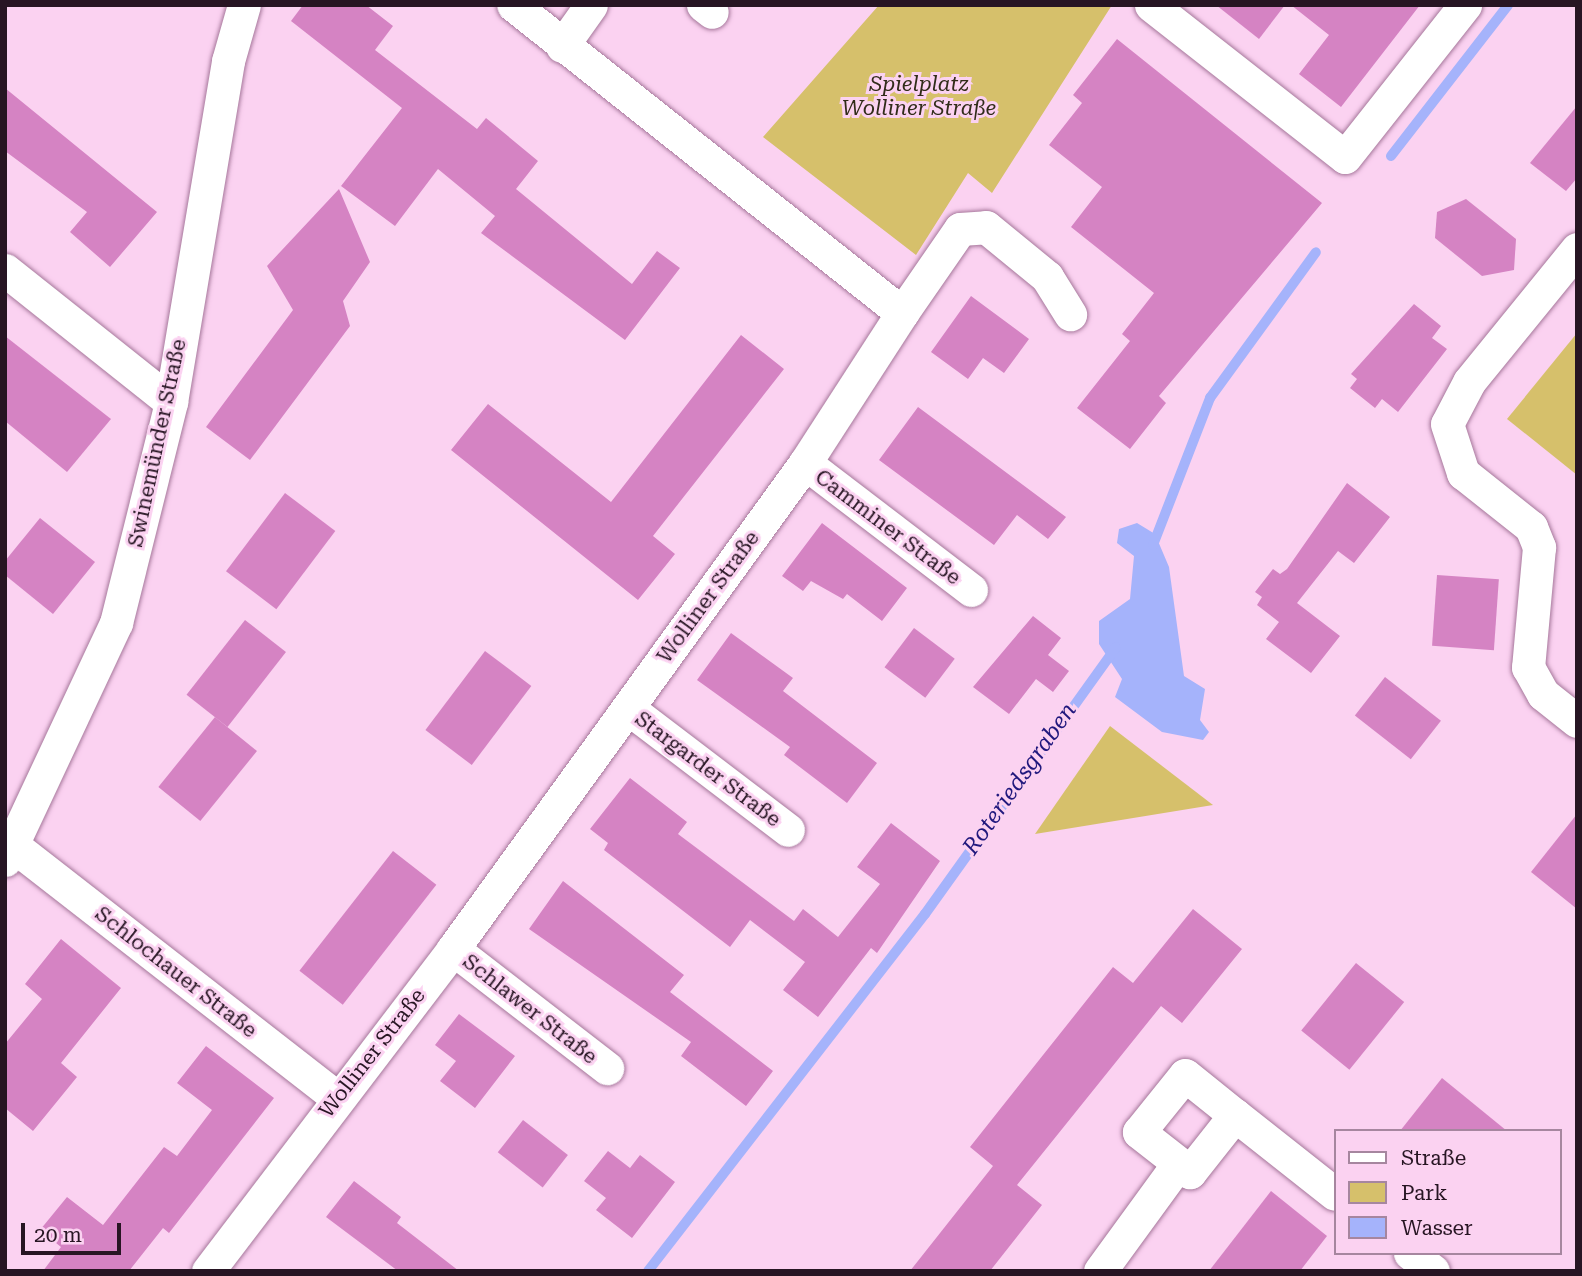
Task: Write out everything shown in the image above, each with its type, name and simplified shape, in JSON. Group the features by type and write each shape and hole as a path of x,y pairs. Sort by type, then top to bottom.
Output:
{"street":[{"name":"Swinemünder Straße","path":"10,853 116,623 171,401 228,61 244,5"},
{"path":"562,46 591,5"},
{"path":"1151,5 1345,157 1465,5"},
{"path":"518,7 562,46 902,313"},
{"name":"Wolliner Straße","path":"213,1269 337,1098 453,949 804,463 960,229 986,227 1047,276 1070,314"},
{"path":"1577,249 1469,382 1447,424 1463,473 1531,527 1539,547 1528,667 1543,695 1577,721"},
{"path":"5,270 171,401"},
{"name":"Camminer Straße","path":"804,463 971,590"},
{"name":"Stargarder Straße","path":"628,708 788,830"},
{"name":"Schlochauer Straße","path":"10,853 337,1098"},
{"name":"Schlawer Straße","path":"453,949 607,1068"},
{"path":"1235,1115 1190,1172 1139,1132 1185,1075 1334,1193"},
{"path":"1100,1271 1178,1164"},
{"path":"1413,1255 1433,1271"}],"green space":[{"name":"Spielplatz Wolliner Straße","path":"879,5 1112,5 992,193 968,173 916,255 763,137"},
{"path":"1577,333 1577,475 1507,419"},
{"path":"1110,726 1213,805 1035,834 1071,782"}],"water":[{"path":"1137,523 1155,534 1169,567 1184,676 1205,689 1200,720 1209,732 1203,740 1162,732 1115,697 1122,679 1099,644 1099,621 1130,599 1134,556 1117,543 1119,529"}],"building":[{"path":"303,5 366,5 393,26 375,50 477,129 486,118 538,161 516,189 632,284 657,251 680,268 625,340 481,233 495,216 438,169 395,226 341,186 402,108 291,21"},
{"path":"1216,5 1285,5 1259,39"},
{"path":"1291,5 1420,5 1341,107 1299,74 1329,35"},
{"path":"1117,39 1322,203 1159,396 1166,403 1130,449 1077,408 1130,341 1122,334 1154,293 1071,227 1102,187 1049,145 1082,103 1073,95"},
{"path":"5,88 157,212 110,267 70,232 87,212 5,151"},
{"path":"1577,106 1577,178 1566,191 1530,163"},
{"path":"339,189 370,262 343,301 350,326 250,460 206,427 293,310 267,266"},
{"path":"1466,199 1516,239 1514,270 1482,276 1435,238 1437,212"},
{"path":"971,296 1029,339 1004,373 983,358 968,379 931,352"},
{"path":"1414,304 1441,326 1432,338 1447,349 1398,412 1382,399 1375,408 1350,388 1357,379 1351,374"},
{"path":"741,335 784,369 653,536 675,554 638,600 451,450 488,404 611,502"},
{"path":"5,336 111,419 67,472 5,421"},
{"path":"918,407 1066,517 1048,539 1017,515 994,545 879,460"},
{"path":"1347,483 1390,517 1354,563 1338,551 1297,603 1340,636 1311,673 1266,639 1279,622 1257,605 1262,597 1255,592 1273,569 1280,574 1287,569"},
{"path":"285,493 335,531 276,609 226,571"},
{"path":"40,518 95,562 53,614 5,575 5,561"},
{"path":"822,523 907,588 882,621 847,594 843,599 811,581 803,591 782,576"},
{"path":"1437,575 1499,579 1494,650 1432,646"},
{"path":"1033,616 1061,638 1048,655 1069,671 1053,692 1036,679 1009,714 973,687"},
{"path":"245,620 286,652 227,727 187,695"},
{"path":"914,628 955,659 925,698 885,667"},
{"path":"731,633 793,678 783,691 877,763 847,803 784,755 790,747 697,680"},
{"path":"485,651 531,686 472,765 425,730"},
{"path":"1385,677 1441,721 1411,759 1355,716"},
{"path":"215,717 257,751 200,821 158,787"},
{"path":"630,778 687,822 678,834 794,921 803,909 838,937 880,884 857,867 891,823 940,861 877,953 871,948 818,1017 783,990 805,962 750,920 730,947 604,850 608,843 590,829"},
{"path":"1577,814 1577,909 1531,872"},
{"path":"393,851 436,885 343,1005 299,971"},
{"path":"563,881 684,975 670,992 773,1071 746,1106 681,1056 691,1042 529,929"},
{"path":"1193,909 1242,949 1182,1023 1161,1006 1017,1185 1042,1205 990,1271 910,1271 993,1166 970,1147 1113,967 1133,983"},
{"path":"61,939 121,988 61,1063 77,1077 33,1131 5,1108 5,1044 42,999 25,984"},
{"path":"1356,963 1404,1002 1349,1070 1301,1031"},
{"path":"459,1014 515,1056 475,1108 440,1081 456,1061 435,1045"},
{"path":"206,1046 274,1098 169,1233 163,1228 129,1271 43,1271 61,1247 40,1230 67,1197 103,1225 164,1147 177,1156 212,1110 177,1083"},
{"path":"1442,1078 1505,1129 1402,1129"},
{"path":"523,1120 568,1155 543,1187 498,1152"},
{"path":"608,1151 630,1168 640,1155 675,1182 632,1238 596,1210 606,1198 584,1181"},
{"path":"354,1181 401,1217 397,1223 459,1271 398,1271 326,1217"},
{"path":"1271,1191 1327,1236 1300,1271 1209,1271"}],"waterway":[{"name":"Roteriedsgraben","path":"1391,156 1508,5"},
{"name":"Roteriedsgraben","path":"1153,545 1210,398 1316,252"},
{"name":"Roteriedsgraben","path":"648,1271 925,914 1116,647"}]}
